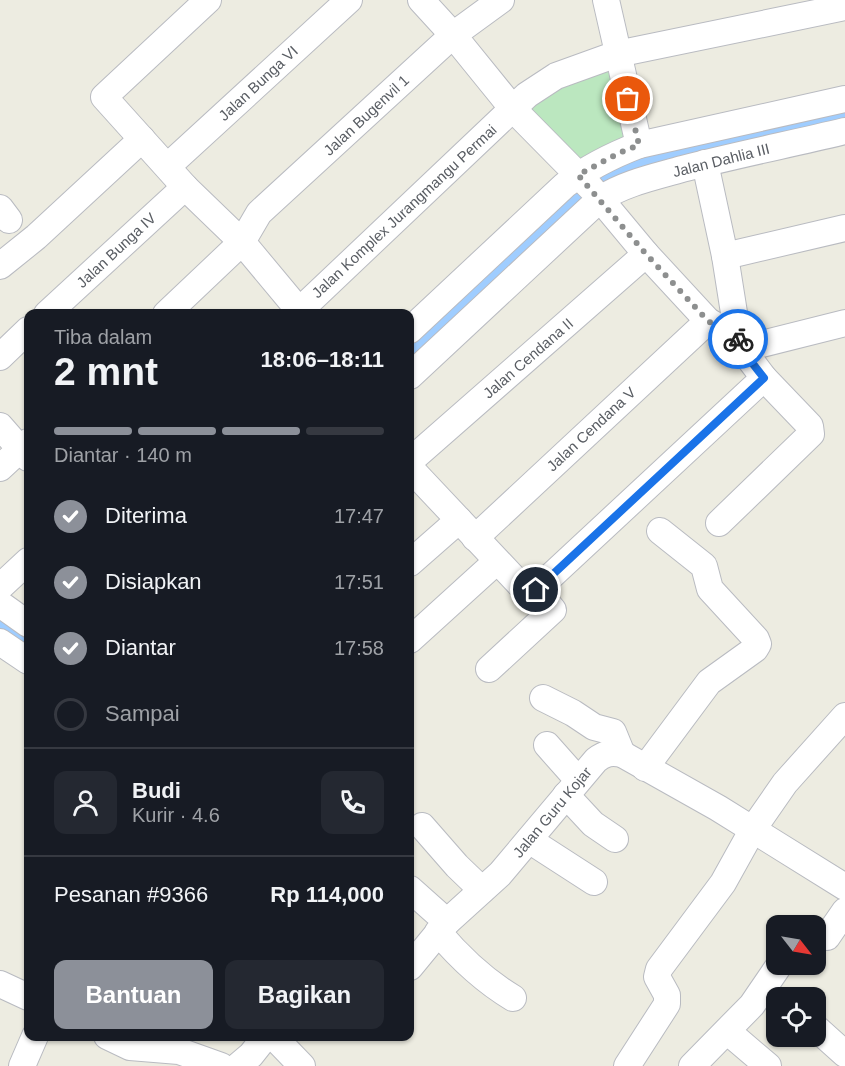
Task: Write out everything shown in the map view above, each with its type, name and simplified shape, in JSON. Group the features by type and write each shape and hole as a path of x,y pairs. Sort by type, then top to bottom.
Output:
{"street":[{"path":"208,0 104,97 185,187 242,242 297,309"},
{"name":"Jalan Bunga VI","path":"168,166 349,0"},
{"path":"421,0 453,35 513,109 587,185 708,321 740,344 764,378 810,426 811,434 718,522"},
{"name":"Jalan Bugenvil 1","path":"242,242 259,213 453,35 501,0"},
{"path":"606,0 639,145"},
{"name":"Jalan Komplex Jurangmangu Permai","path":"302,309 527,95 556,76 617,54 845,7"},
{"path":"414,372 619,153 639,145 845,99"},
{"name":"Jalan Dahlia III","path":"587,185 613,190 705,163 845,131"},
{"path":"0,266 36,237 142,139"},
{"path":"705,163 731,255 740,344"},
{"path":"414,327 587,185"},
{"name":"Jalan Bunga IV","path":"52,309 185,187"},
{"path":"731,255 845,228"},
{"path":"171,309 242,242"},
{"name":"Jalan Cendana II","path":"414,458 646,254"},
{"name":"Jalan Cendana V","path":"414,561 467,529 708,321"},
{"path":"740,344 845,323"},
{"path":"0,357 24,334"},
{"path":"414,472 524,589 532,592 764,378"},
{"path":"0,426 24,448"},
{"path":"0,468 24,451"},
{"path":"645,768 708,682 758,644 710,589 704,566 660,531"},
{"path":"414,636 497,561"},
{"path":"0,587 24,565"},
{"path":"489,669 553,610 536,590"},
{"path":"0,604 24,621"},
{"path":"0,642 24,658"},
{"path":"543,698 594,727 613,732 622,754 753,829 845,887"},
{"path":"627,1066 667,1004 667,995 657,977 659,969 723,883 753,829 785,783 845,716"},
{"path":"547,746 593,824 615,839"},
{"name":"Jalan Guru Kojar","path":"414,962 443,927 500,874 572,787 603,755 612,752 622,754"},
{"path":"422,826 457,866 482,890"},
{"path":"529,840 594,882"},
{"path":"414,894 443,927 464,961 491,985 513,998"},
{"path":"826,937 845,911"},
{"path":"692,1066 752,1005 772,975"},
{"path":"0,984 24,995"},
{"path":"727,1031 768,1066"},
{"path":"826,1037 845,1054"},
{"path":"22,1066 33,1041"},
{"path":"117,1041 130,1047 192,1055 221,1066"},
{"path":"238,1066 262,1041"},
{"path":"278,1041 302,1066"}],"green space":[{"path":"608,70 625,140 575,169 526,115 562,79"}],"waterway":[{"path":"414,345 605,174 619,167 845,116"},
{"path":"0,623 24,638"}],"way so far":[{"path":"628,99 639,145 578,175 708,321 738,339"}],"route":[{"path":"536,590 764,378 742,350 738,339"}]}
